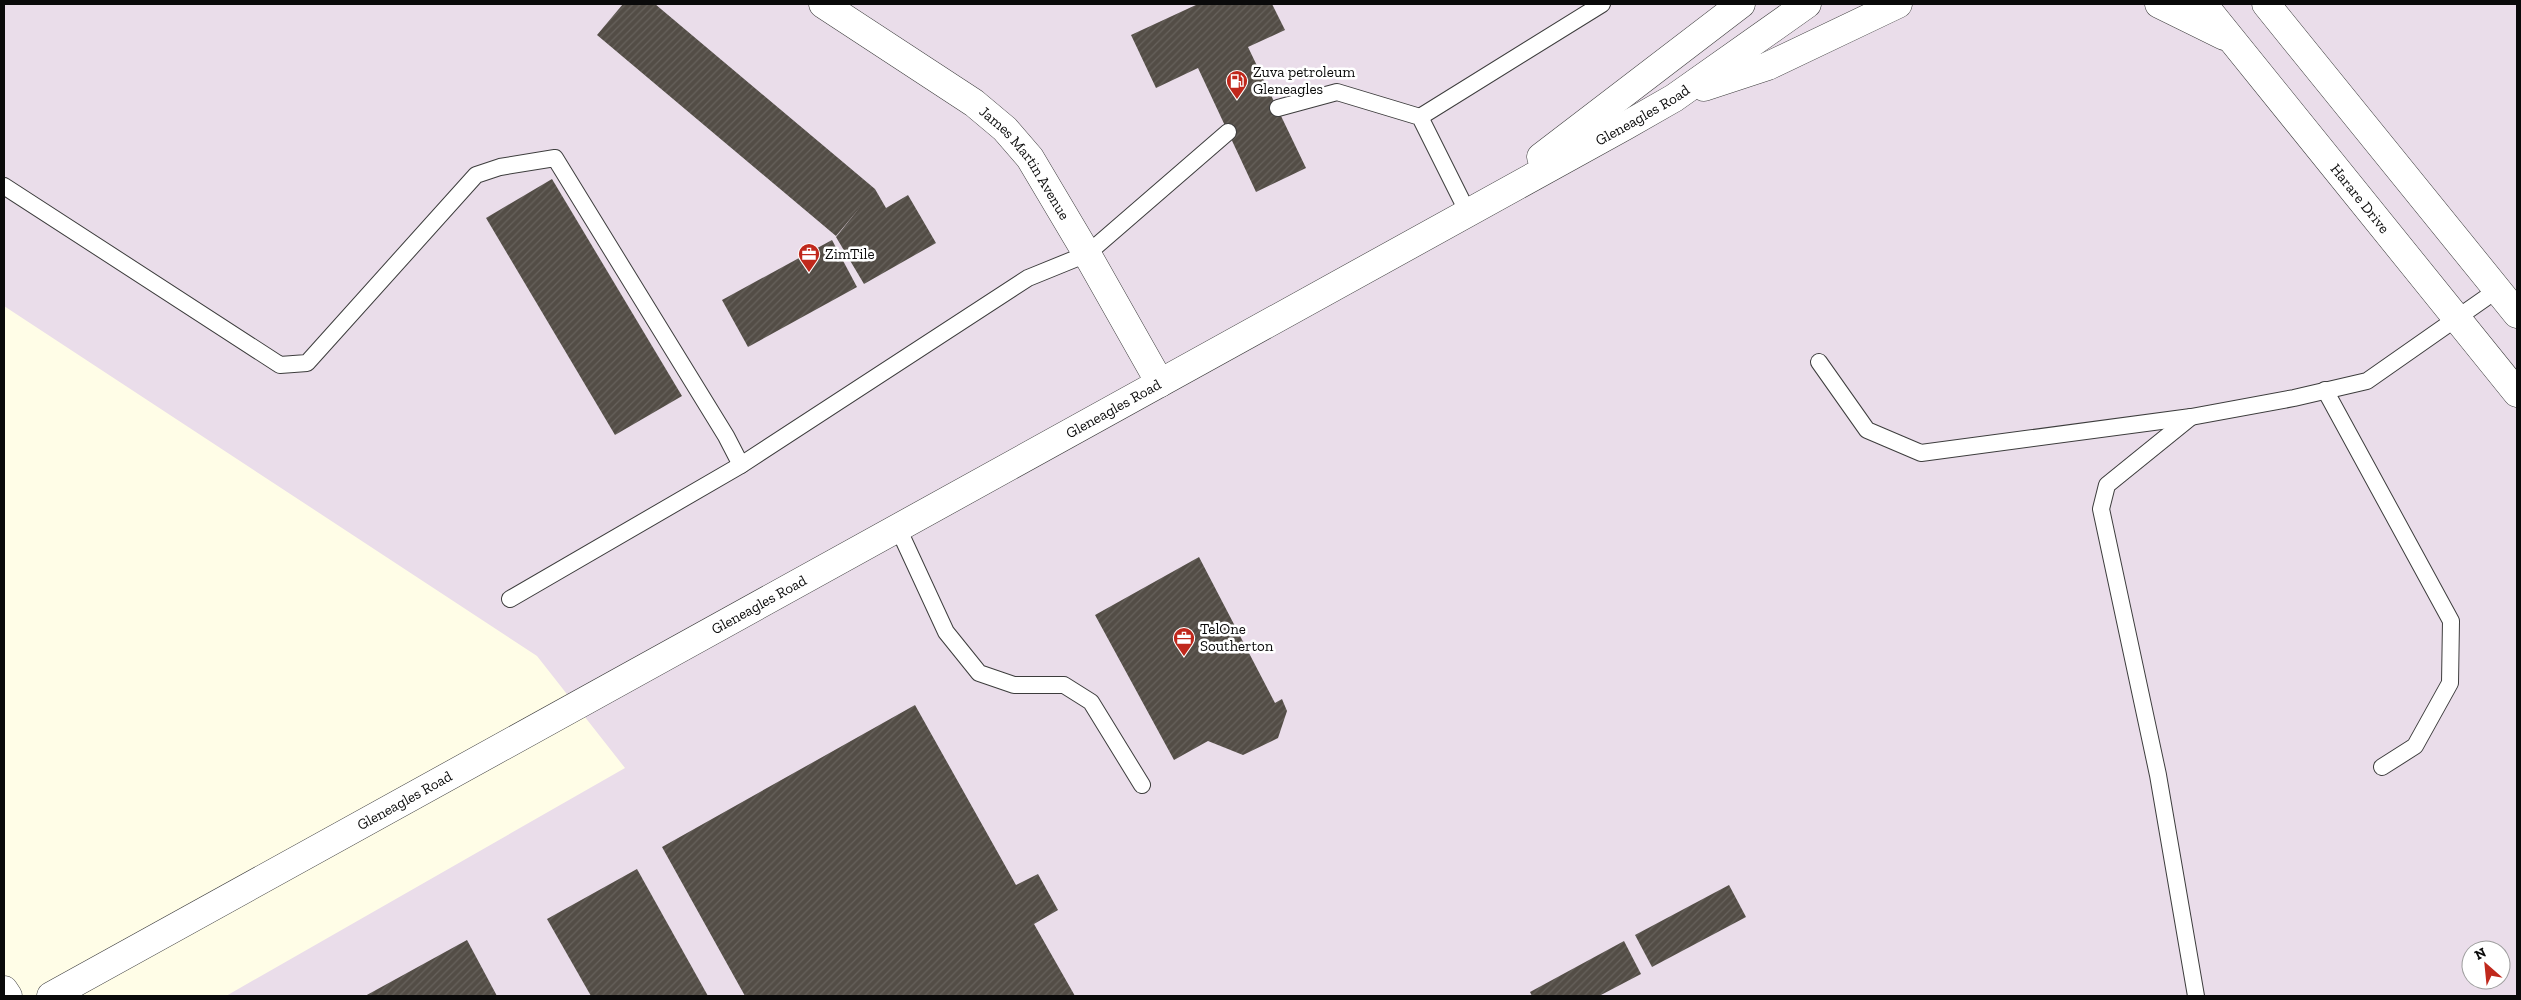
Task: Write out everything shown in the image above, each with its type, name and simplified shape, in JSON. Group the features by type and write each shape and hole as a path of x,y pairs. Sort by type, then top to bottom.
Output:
{"street":[{"name":"James Martin Avenue","path":"823,4 974,103 1005,129 1030,158 1160,383"},
{"name":"Gleneagles Road","path":"1468,213 1741,4"},
{"name":"Gleneagles Road","path":"51,996 1674,98 1807,4"},
{"path":"1674,98 1768,66 1898,4"},
{"path":"2159,4 2232,40"},
{"name":"Harare Drive","path":"2203,4 2517,393"},
{"path":"2266,4 2517,314"},
{"path":"4,990 8,996"}],"lane":[{"path":"1420,117 1602,4"},
{"path":"1278,108 1337,92 1420,117 1468,213"},
{"path":"510,598 741,464 1028,278 1087,254 1228,132"},
{"path":"4,186 280,365 307,363 476,175 500,167 554,158 726,436 741,464"},
{"path":"1819,362 1867,430 1921,453 2191,417 2366,381 2497,290"},
{"path":"2325,390 2451,621 2450,683 2415,746 2382,767"},
{"path":"2191,417 2107,485 2101,509 2158,775 2196,996"},
{"path":"898,528 946,632 979,673 1014,685 1064,685 1091,702 1142,785"}],"shaded area":[{"path":"4,4 2517,4 2517,996 226,996 625,768 537,656 4,306"}],"building":[{"path":"623,4 655,4 875,189 886,208 908,195 936,243 864,284 836,237 861,206 836,236 597,35"},
{"path":"1198,4 1272,4 1285,30 1248,47 1306,168 1256,192 1198,68 1156,88 1131,35"},
{"path":"552,179 682,396 615,435 486,218"},
{"path":"832,240 857,287 748,347 722,300"},
{"name":"TelOne Southerton","path":"1199,557 1275,703 1282,699 1287,711 1278,738 1243,755 1208,741 1174,760 1095,615"},
{"path":"915,705 1016,885 1038,874 1058,910 1034,924 1075,996 745,996 662,847"},
{"path":"637,869 708,996 591,996 547,919"},
{"path":"1729,885 1746,917 1652,967 1635,935"},
{"path":"467,940 497,996 365,996"},
{"path":"1624,941 1641,974 1599,996 1532,996 1530,992"}],"place":[{"name":"Zuva petroleum Gleneagles","path":"1237,100"},
{"name":"ZimTile","path":"809,273"},
{"name":"TelOne Southerton","path":"1184,657"}]}
